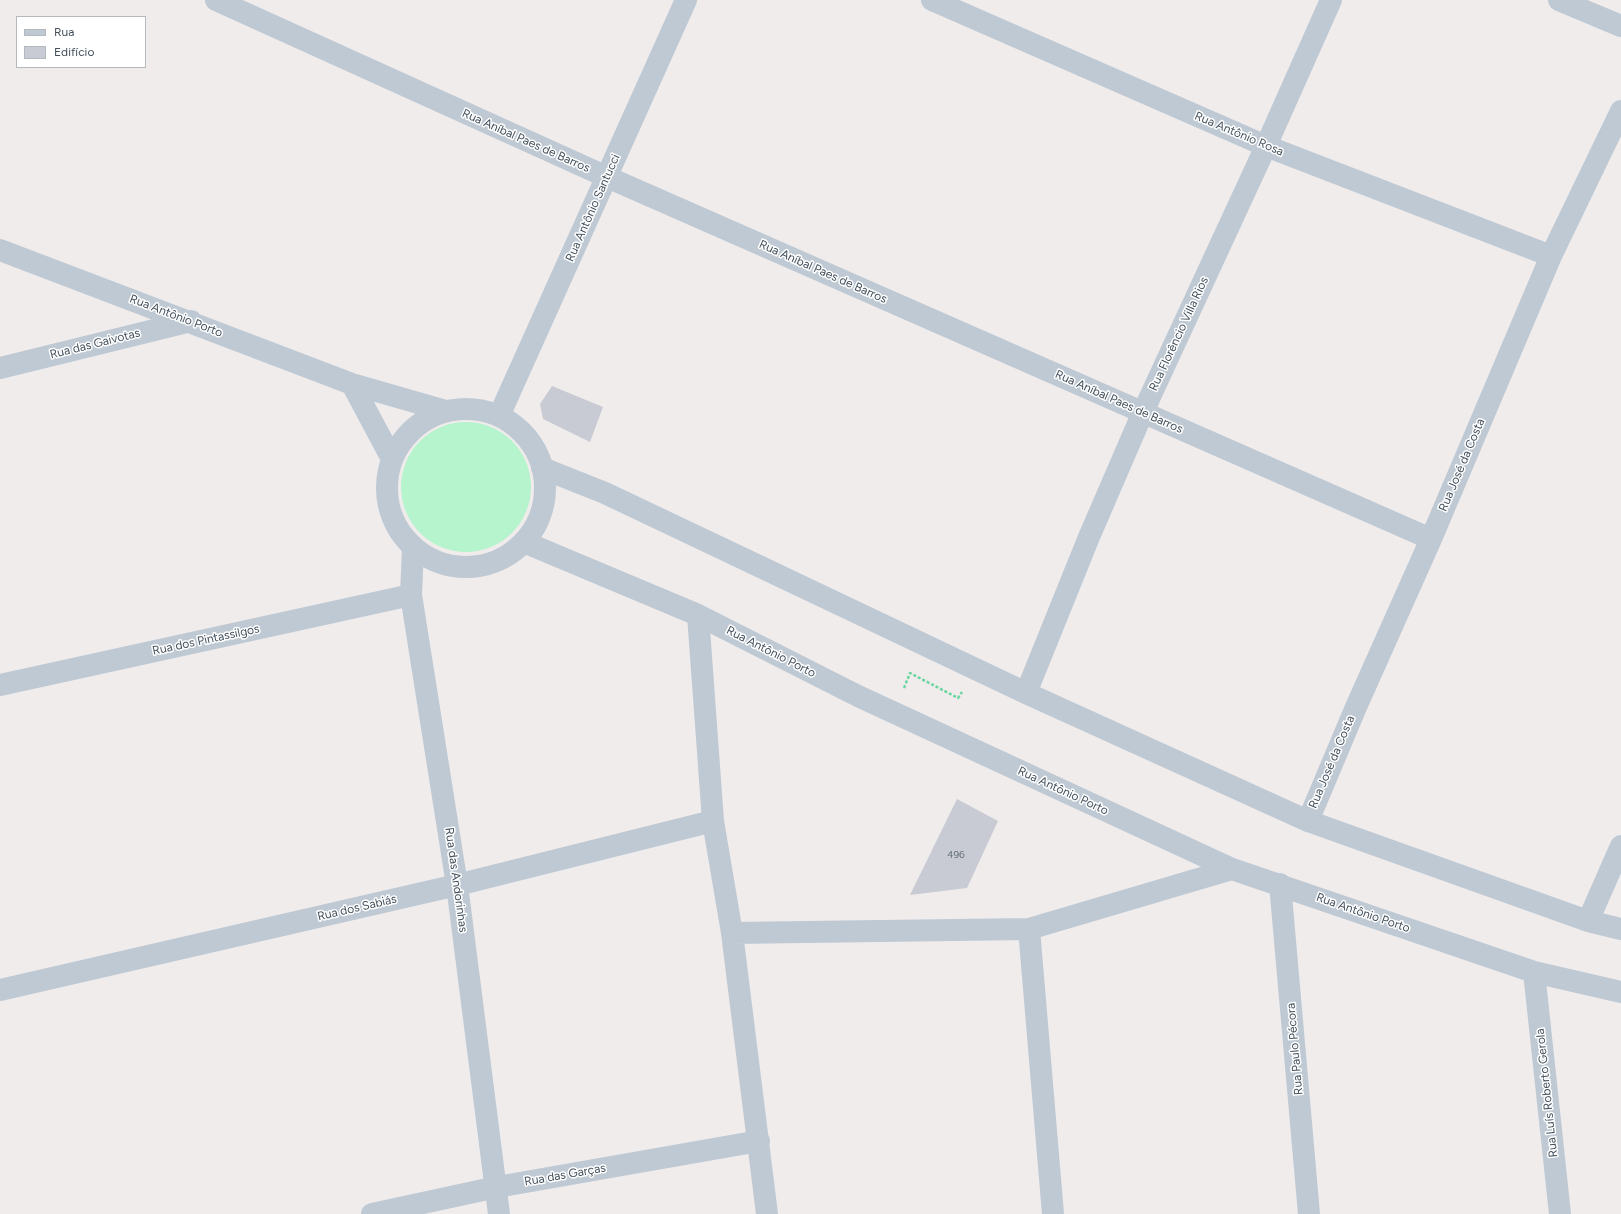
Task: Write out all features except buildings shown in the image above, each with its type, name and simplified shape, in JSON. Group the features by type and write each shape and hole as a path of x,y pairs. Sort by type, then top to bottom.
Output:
{"street":[{"name":"Rua Aníbal Paes de Barros","path":"216,0 607,177 1431,539"},
{"name":"Rua Antônio Santucci","path":"499,416 686,0"},
{"name":"Rua Antônio Rosa","path":"932,0 1266,146 1551,256"},
{"name":"Rua Florêncio Villa Rios","path":"1026,693 1089,536 1143,412 1266,146 1331,0"},
{"path":"1560,0 1621,26"},
{"name":"Rua José da Costa","path":"1308,821 1356,707 1431,539 1551,256 1621,111"},
{"name":"Rua Antônio Porto","path":"0,250 190,321 352,384 446,412"},
{"name":"Rua das Gaivotas","path":"0,368 190,321"},
{"path":"352,384 392,459"},
{"path":"464,409 482,411 499,416 514,425 527,437 536,451 542,468 545,487 542,507 535,526 524,542 508,555 489,564 469,567 449,566 429,559 413,547 400,533 391,516 387,497 388,478 392,459 407,434 429,418 446,412 464,409"},
{"path":"542,468 605,493 1026,693 1308,821 1588,921 1621,929"},
{"name":"Rua Antônio Porto","path":"524,542 698,615 858,696 1232,869 1280,884 1534,972 1621,992"},
{"name":"Rua das Andorinhas","path":"413,547 411,595 457,886 499,1214"},
{"name":"Rua dos Pintassilgos","path":"0,686 411,595"},
{"path":"698,615 713,821 732,933 767,1214"},
{"name":"Rua dos Sabiás","path":"0,990 457,886 713,821"},
{"path":"1588,921 1621,846"},
{"path":"732,933 1029,929 1232,869"},
{"name":"Rua Paulo Pécora","path":"1280,884 1309,1214"},
{"path":"1029,929 1053,1214"},
{"name":"Rua Luís Roberto Gerola","path":"1534,972 1560,1214"},
{"name":"Rua das Garças","path":"372,1214 496,1187 759,1141"}],"path":[{"path":"902,692 910,673 958,698 977,670"}],"green space":[{"path":"472,422 491,427 512,441 526,462 530,474 530,500 526,512 512,533 491,547 479,551 460,552 441,547 420,533 406,512 402,500 401,481 406,462 420,441 441,427 453,423"}]}
